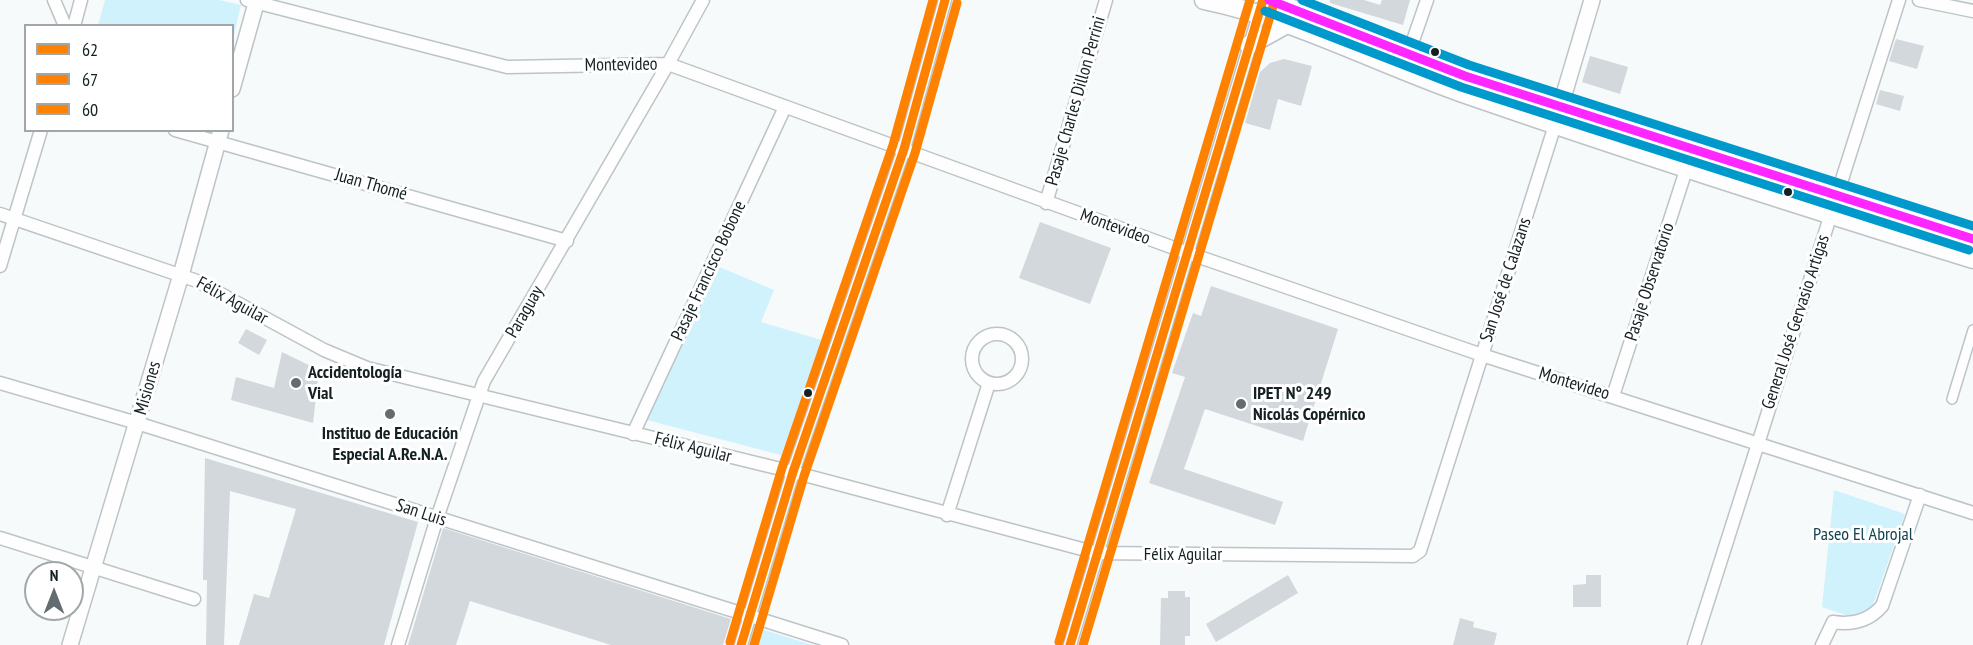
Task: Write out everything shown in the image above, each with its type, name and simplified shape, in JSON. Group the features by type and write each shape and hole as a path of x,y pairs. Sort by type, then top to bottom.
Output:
{"main road":[{"path":"1204,0 1264,5 1408,55 1687,167 1973,260"},
{"path":"1264,5 1286,25 1422,78 1836,195 1973,239"},
{"path":"1249,45 1286,25"}],"street":[{"path":"54,0 64,24"},
{"path":"75,24 81,0"},
{"name":"Paraguay","path":"398,645 477,397 668,64 702,0"},
{"path":"741,645 793,472 904,149 945,0"},
{"name":"Pasaje Charles Dillon Perrini","path":"1046,202 1106,0"},
{"path":"1408,55 1426,0"},
{"name":"San José de Calazans","path":"1413,556 1420,551 1558,116 1592,0"},
{"name":"General José Gervasio Artigas","path":"1694,645 1899,0"},
{"path":"1918,0 1973,11"},
{"path":"234,81 253,1"},
{"name":"Montevideo","path":"253,1 507,67 668,64 1188,253 1482,355 1973,513"},
{"path":"1070,645 1249,45 1264,5"},
{"name":"Pasaje Francisco Bobone","path":"633,434 785,107"},
{"path":"0,266 40,132"},
{"name":"Juan Thomé","path":"190,132 219,136 567,241"},
{"name":"Misiones","path":"70,645 181,275 219,136"},
{"name":"Pasaje Observatorio","path":"1613,396 1687,167"},
{"name":"Félix Aguilar","path":"0,214 181,275 345,360 367,368 477,397 793,472 1096,553 1413,556"},
{"path":"1952,399 1973,330"},
{"path":"990,335 1005,335 1013,339 1022,354 1019,371 1006,382 989,382 976,373 973,366 973,351 982,338 990,335"},
{"path":"947,514 989,382"},
{"name":"San Luis","path":"0,383 137,423 842,645"},
{"path":"1822,645 1833,622 1850,625 1875,613 1882,606 1920,495"},
{"path":"0,538 194,599"}],"green space":[{"path":"105,0 219,0 241,5 234,35 234,24 98,24"},
{"path":"717,266 774,290 761,322 825,341 781,455 647,420"},
{"name":"Paseo El Abrojal","path":"1834,490 1905,514 1872,608 1854,618 1822,607"},
{"path":"752,626 812,645 747,645"}],"building":[{"path":"1330,0 1364,0 1380,5 1382,0 1410,0 1403,25 1330,3"},
{"path":"1896,39 1924,46 1917,69 1889,61"},
{"path":"1590,56 1628,67 1620,94 1582,82"},
{"path":"1284,59 1312,66 1301,106 1278,99 1270,130 1245,123 1260,72 1270,63"},
{"path":"1880,90 1904,96 1900,111 1876,104"},
{"path":"1040,222 1111,248 1090,304 1019,278"},
{"name":"IPET N° 249 Nicolás Copérnico","path":"1211,286 1338,329 1303,441 1205,409 1184,469 1283,502 1275,525 1149,483 1185,377 1172,373 1193,313 1201,316"},
{"path":"246,329 267,340 259,355 238,343"},
{"name":"Accidentología Vial","path":"282,352 319,370 313,423 231,400 236,377 274,388"},
{"path":"205,458 418,522 384,645 239,645 254,594 269,598 296,509 230,491 224,645 206,645 207,580 203,580"},
{"path":"443,528 731,619 723,645 611,645 470,601 456,645 408,645"},
{"path":"1288,575 1298,593 1216,642 1206,624"},
{"path":"1586,575 1601,575 1601,607 1573,607 1573,585 1586,584"},
{"path":"1168,591 1185,591 1185,597 1190,597 1190,636 1185,636 1185,645 1160,645 1161,598 1168,598"},
{"path":"1460,618 1474,622 1473,627 1497,633 1494,645 1453,645"}],"transit line":[{"name":"60","path":"730,642 782,468 893,145 933,0"},
{"name":"62","path":"741,645 793,472 904,149 945,0"},
{"name":"60","path":"1059,642 1250,0"},
{"name":"62","path":"1070,645 1263,0"},
{"path":"1269,0 1465,76 1973,239"},
{"path":"1302,0 1469,65 1973,226"},
{"name":"67","path":"754,645 804,476 915,153 957,3"},
{"name":"67","path":"1083,645 1274,3"},
{"path":"1265,11 1461,87 1969,250"}],"place":[{"name":"Accidentología Vial","path":"296,383"},
{"name":"IPET N° 249 Nicolás Copérnico","path":"1241,404"},
{"name":"Instituo de Educación Especial A.Re.N.A.","path":"390,414"}]}
